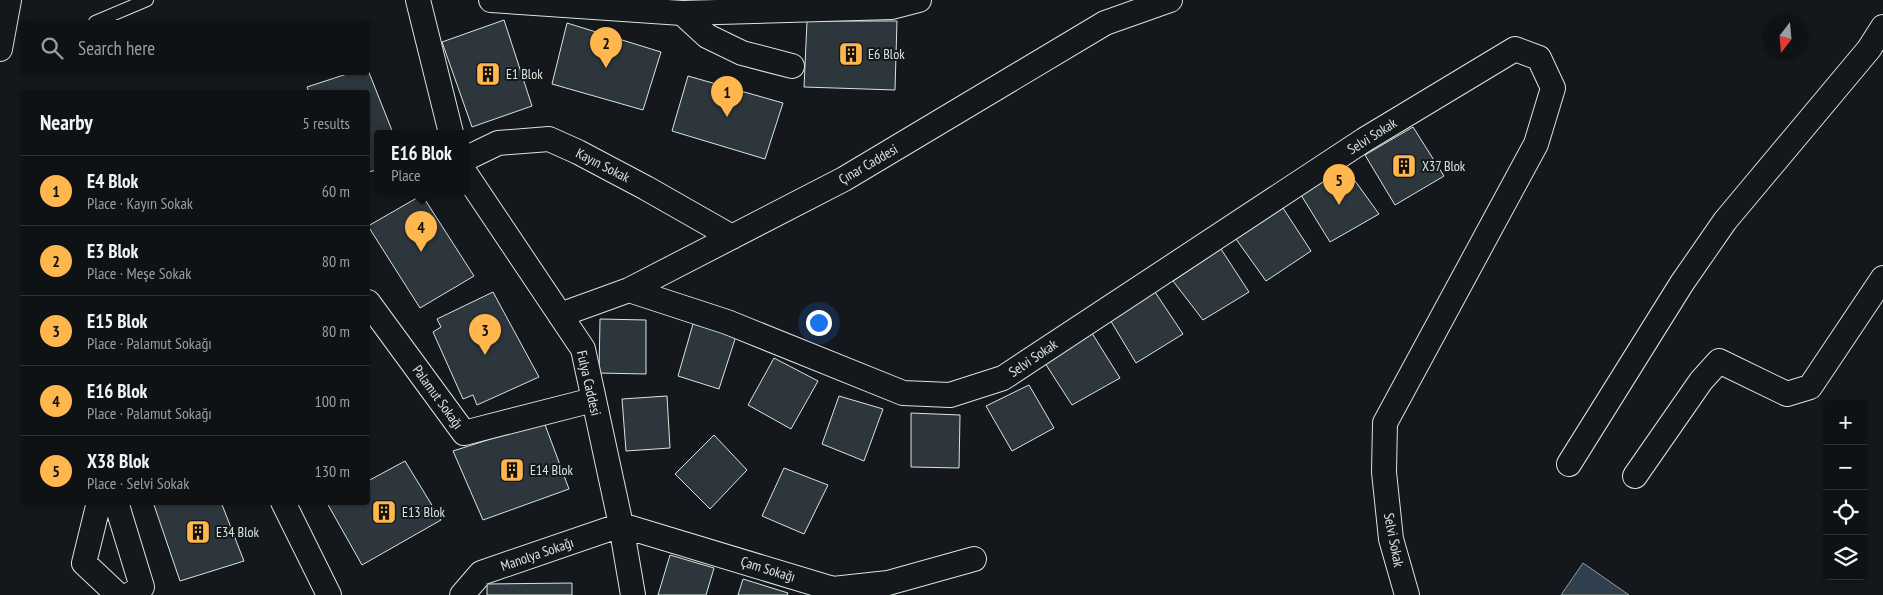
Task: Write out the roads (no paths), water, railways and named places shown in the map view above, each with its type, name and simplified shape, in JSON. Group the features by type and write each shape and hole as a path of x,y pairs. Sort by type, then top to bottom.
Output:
{"street":[{"path":"0,49 9,0"},
{"path":"418,0 450,130"},
{"path":"491,0 682,13 889,4 919,0"},
{"name":"Çınar Caddesi","path":"560,315 629,290 732,237 844,179 1105,23 1170,0"},
{"path":"682,13 706,36 742,53 792,66"},
{"path":"1569,464 1682,283 1725,221 1869,48 1883,27"},
{"name":"Selvi Sokak","path":"629,290 727,322 903,393 950,395 1003,378 1364,140 1514,49 1539,58 1553,88 1536,144 1385,423 1384,472 1391,539 1407,595"},
{"name":"Kayın Sokak","path":"469,157 498,143 549,139 629,179 732,237"},
{"name":"Fulya Caddesi","path":"469,179 583,349 621,525 633,595"},
{"path":"1635,476 1701,381 1719,362 1787,394 1810,386 1883,278"},
{"name":"Palamut Sokağı","path":"370,305 464,433 593,400"},
{"path":"98,505 84,563 118,595"},
{"path":"117,505 142,587 130,595"},
{"path":"285,505 329,595"},
{"name":"Çam Sokağı","path":"621,525 833,589 888,583 974,559"},
{"name":"Manolya Sokağı","path":"462,595 481,573 621,525"}],"lane":[{"path":"100,20 148,0"}],"water":[{"path":"1583,563 1629,595 1561,595"}],"place":[{"name":"E6 Blok","path":"851,54"},
{"name":"E3 Blok","path":"606,68"},
{"name":"E1 Blok","path":"488,74"},
{"name":"E4 Blok","path":"727,117"},
{"name":"X37 Blok","path":"1404,166"},
{"name":"X38 Blok","path":"1339,205"},
{"name":"E16 Blok","path":"421,252"},
{"name":"E15 Blok","path":"485,355"},
{"name":"E14 Blok","path":"512,470"},
{"name":"E13 Blok","path":"384,512"},
{"name":"E34 Blok","path":"198,532"}]}
